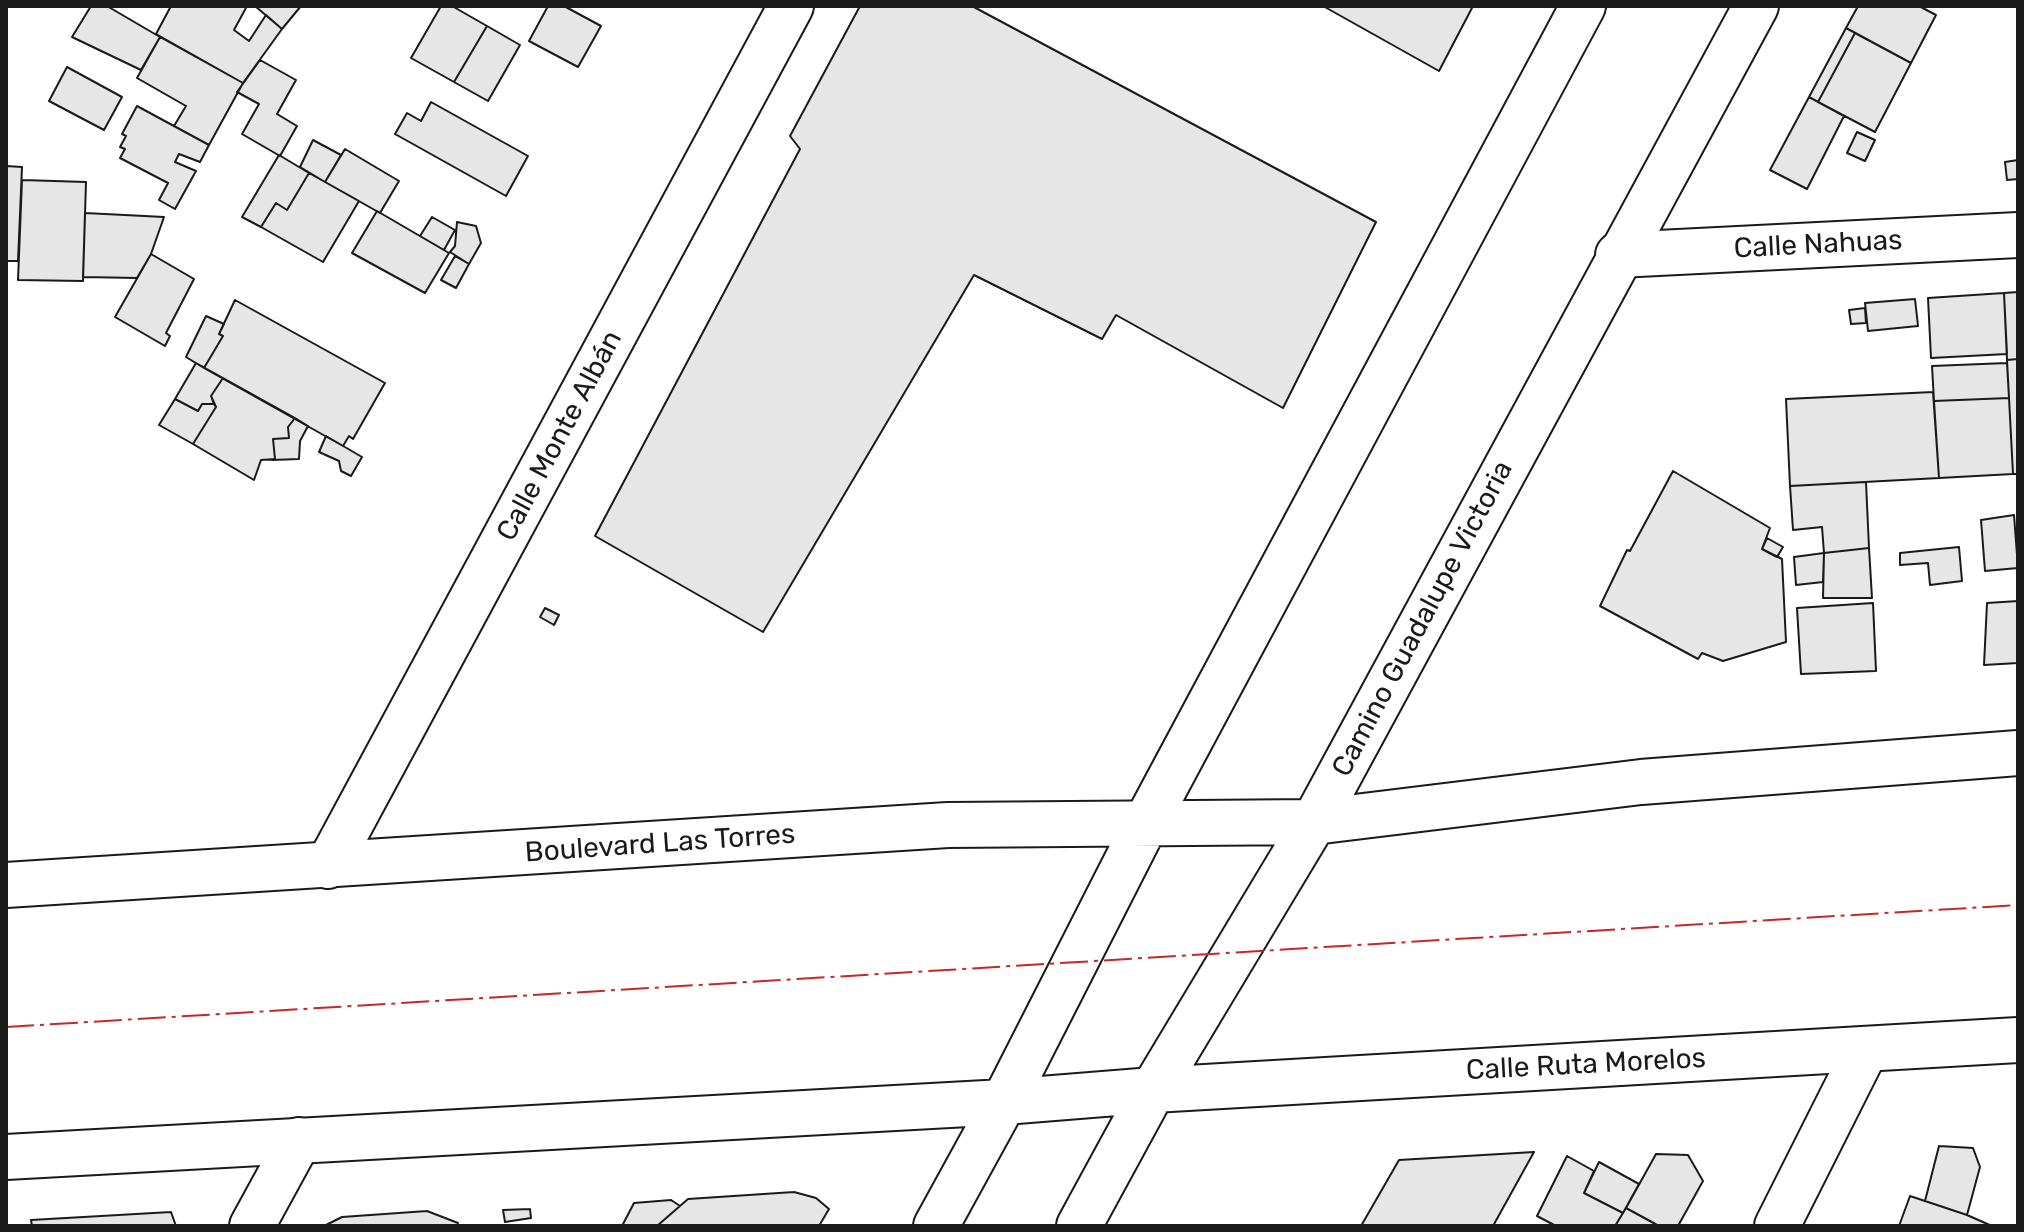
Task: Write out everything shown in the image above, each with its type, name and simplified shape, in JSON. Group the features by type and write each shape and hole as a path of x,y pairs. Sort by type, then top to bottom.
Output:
{"main road":[{"name":"Calle Monte Albán","path":"328,866 791,6"},
{"path":"936,1226 1004,1102 1147,821 1583,6"},
{"name":"Camino Guadalupe Victoria","path":"1079,1226 1153,1090 1314,822 1618,255 1756,6"},
{"name":"Calle Nahuas","path":"1618,255 2018,235"},
{"path":"1314,822 1641,782 2018,753"},
{"name":"Boulevard Las Torres","path":"6,885 948,825 1314,822"},
{"name":"Calle Ruta Morelos","path":"1004,1102 1153,1090 2018,1040"},
{"path":"1777,1226 1866,1049"},
{"path":"6,1157 1004,1102"},
{"path":"252,1226 299,1140"}],"building":[{"path":"91,6 107,6 160,37 141,70 72,37"},
{"path":"171,6 247,6 234,30 249,41 266,15 282,29 243,83 156,34"},
{"path":"255,6 301,6 282,29"},
{"path":"441,6 452,6 487,26 454,82 411,58"},
{"path":"548,6 564,6 601,26 578,67 529,41"},
{"path":"860,6 972,6 1376,222 1283,408 1116,315 1102,339 974,275 763,632 595,536 800,149 790,136"},
{"path":"1323,6 1473,6 1439,71"},
{"path":"1858,6 1919,6 1936,15 1911,63 1846,28"},
{"path":"487,26 520,45 488,101 454,82"},
{"path":"1846,28 1855,33 1818,102 1809,97"},
{"path":"1855,33 1911,63 1875,132 1818,102"},
{"path":"160,37 243,83 209,145 174,126 186,106 137,78"},
{"path":"260,60 296,80 277,114 297,126 280,156 242,134 259,104 237,92"},
{"path":"67,67 122,97 104,130 49,101"},
{"path":"1809,97 1844,116 1807,189 1770,170"},
{"path":"431,102 528,156 506,196 395,134 407,113 421,121"},
{"path":"137,106 209,145 200,162 179,154 175,162 196,171 175,209 159,200 168,183 120,158 125,149 120,147 126,136 122,134"},
{"path":"1857,132 1875,140 1865,161 1847,153"},
{"path":"313,140 341,155 325,182 300,167"},
{"path":"345,149 399,181 380,213 325,182"},
{"path":"279,155 309,173 287,210 276,203 261,227 242,217"},
{"path":"2018,160 2018,179 2007,180 2005,162"},
{"path":"6,166 22,167 18,261 6,261"},
{"path":"309,173 359,201 323,262 261,227 276,203 287,210"},
{"path":"22,180 86,182 83,281 18,280"},
{"path":"377,211 449,253 425,293 352,253"},
{"path":"85,213 164,217 151,254 137,278 83,277"},
{"path":"432,217 455,230 444,250 420,236"},
{"path":"457,222 476,226 481,243 469,264 450,252 455,246"},
{"path":"151,254 194,279 166,333 170,336 165,346 115,317"},
{"path":"455,256 469,264 456,288 441,280"},
{"path":"2018,292 2018,359 2007,360 2004,293"},
{"path":"2004,293 2007,354 1931,358 1928,298"},
{"path":"1915,299 1918,326 1868,331 1865,303"},
{"path":"235,300 385,383 353,439 349,436 343,446 204,368 223,336 219,334"},
{"path":"1865,308 1866,323 1851,324 1849,310"},
{"path":"206,316 224,324 219,334 223,336 204,368 186,357"},
{"path":"2018,359 2018,474 2013,474 2007,360"},
{"path":"196,363 223,378 211,396 214,404 202,404 198,411 175,399"},
{"path":"2007,363 2009,398 1934,401 1932,366"},
{"path":"223,378 295,418 288,427 289,438 273,439 275,459 261,460 254,480 193,444 216,407 211,396"},
{"path":"1933,392 1939,478 1790,486 1786,399"},
{"path":"2009,398 2013,474 1939,478 1934,401"},
{"path":"175,399 198,411 202,404 214,404 216,407 193,444 159,425"},
{"path":"295,418 308,426 300,441 299,459 272,460 275,459 273,439 289,438 288,427"},
{"path":"326,436 362,457 351,476 341,471 339,461 319,452"},
{"path":"1673,471 1770,528 1762,549 1782,559 1786,642 1723,661 1702,653 1698,659 1600,606 1627,550 1630,551"},
{"path":"1866,482 1869,548 1824,553 1822,527 1793,530 1790,486"},
{"path":"2014,515 2018,568 1985,571 1981,520"},
{"path":"1767,538 1783,547 1777,557 1762,549"},
{"path":"1959,547 1962,581 1930,585 1928,563 1900,565 1900,553"},
{"path":"1869,548 1872,598 1823,598 1824,553"},
{"path":"1824,553 1823,582 1796,585 1794,557"},
{"path":"2018,601 2018,663 1984,665 1987,603"},
{"path":"1873,603 1876,671 1801,674 1797,608"},
{"path":"545,608 559,615 554,625 540,617"},
{"path":"1939,1146 1973,1148 1980,1167 1967,1215 1925,1201"},
{"path":"1534,1152 1493,1226 1361,1226 1399,1160"},
{"path":"1656,1154 1688,1155 1703,1181 1678,1226 1659,1226 1626,1208"},
{"path":"1567,1156 1594,1171 1584,1193 1623,1213 1615,1226 1556,1226 1537,1216"},
{"path":"1599,1162 1639,1184 1623,1213 1584,1193"},
{"path":"794,1192 816,1198 829,1209 819,1226 657,1226 688,1199"},
{"path":"1910,1196 1967,1215 1992,1226 1899,1226"},
{"path":"671,1200 680,1206 657,1226 622,1226 634,1203"},
{"path":"1626,1208 1650,1221 1659,1226 1615,1226"},
{"path":"530,1209 531,1218 505,1222 503,1210"},
{"path":"427,1211 458,1223 457,1226 324,1226 342,1217"},
{"path":"171,1212 176,1226 32,1226 31,1220"}],"power":[{"path":"6,1027 2018,905"}]}
